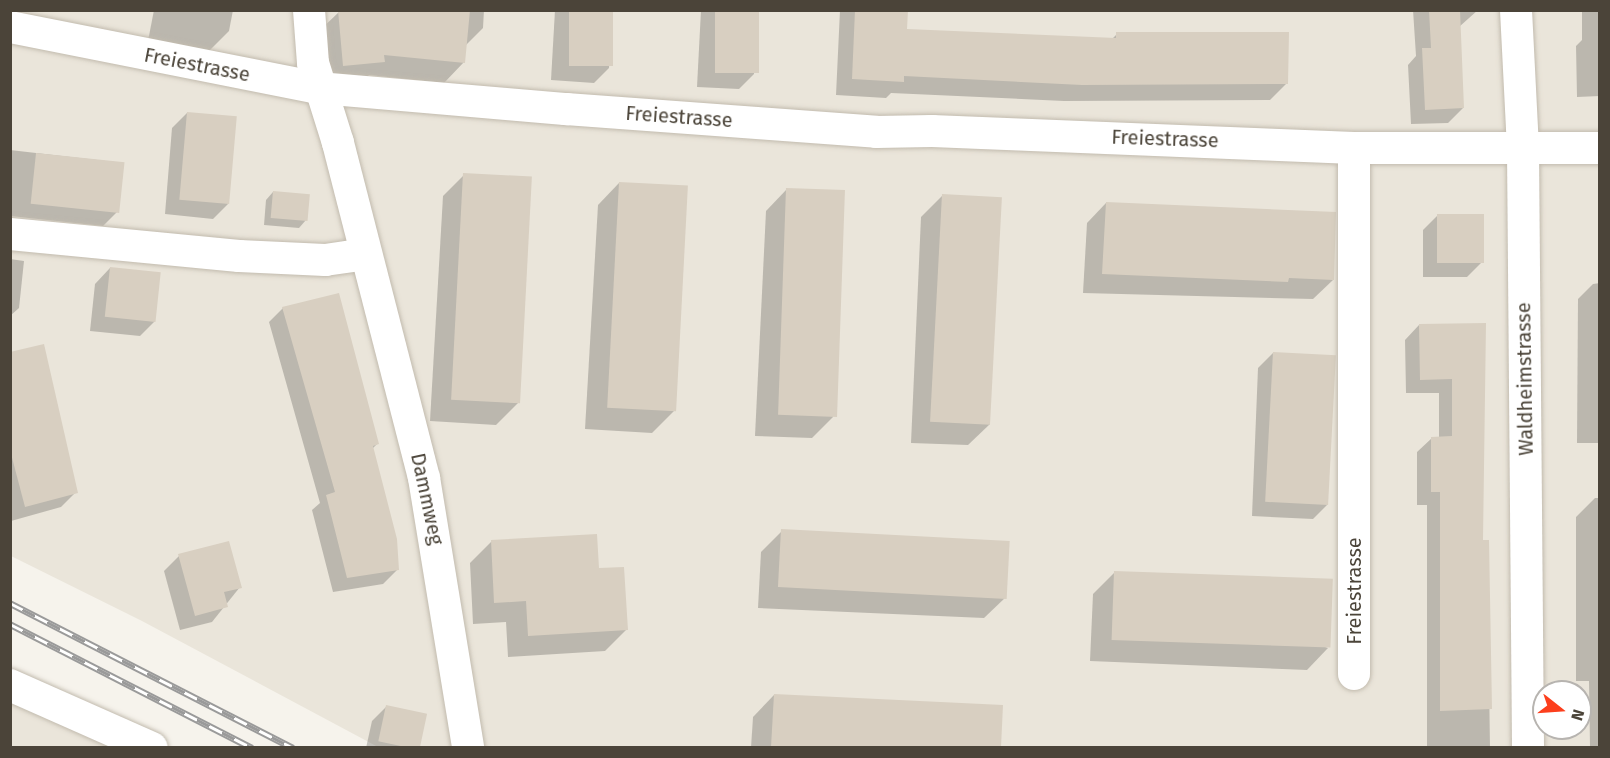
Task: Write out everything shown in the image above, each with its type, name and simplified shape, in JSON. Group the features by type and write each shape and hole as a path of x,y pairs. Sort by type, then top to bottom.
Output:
{"street":[{"name":"Dammweg","path":"309,10 319,88 366,254 424,478 468,747"},
{"name":"Waldheimstrasse","path":"1516,10 1523,150 1528,747"},
{"name":"Freiestrasse","path":"10,27 319,88 866,131 1354,148 1417,145 1523,150 1599,148"},
{"name":"Freiestrasse","path":"1354,148 1354,674"},
{"path":"10,234 239,256 325,260 366,254"},
{"path":"10,685 152,747"}],"shaded area":[{"path":"10,11 1599,11 1599,747 378,747 142,621 11,556"},
{"path":"11,670 165,747 11,747"}],"building":[{"path":"338,10 470,10 465,63 384,55 385,62 343,66"},
{"path":"569,10 613,10 613,66 569,66"},
{"path":"715,10 759,10 759,73 715,73"},
{"path":"855,10 908,10 907,29 1116,38 1116,32 1289,32 1288,84 1082,85 904,76 904,82 852,79"},
{"path":"1429,10 1460,10 1464,108 1425,110 1422,48 1431,48"},
{"path":"187,112 237,116 229,204 179,200"},
{"path":"36,153 125,162 119,213 31,204"},
{"path":"463,173 532,177 520,403 451,400"},
{"path":"619,182 688,186 676,411 607,408"},
{"path":"786,188 845,190 837,417 778,415"},
{"path":"273,191 310,194 308,221 271,218"},
{"path":"942,194 1002,197 990,425 930,422"},
{"path":"1106,202 1336,212 1334,280 1289,278 1288,282 1102,274"},
{"path":"1437,214 1484,214 1484,263 1437,263"},
{"path":"110,267 161,272 155,322 105,317"},
{"path":"339,293 379,444 373,446 397,539 399,570 347,578 326,495 335,492 282,307"},
{"path":"1486,323 1483,540 1489,540 1492,709 1440,711 1440,492 1431,492 1431,437 1452,436 1452,379 1420,380 1419,324"},
{"path":"44,344 78,493 25,507 10,450 10,352"},
{"path":"1273,352 1336,355 1328,505 1265,502"},
{"path":"781,529 1010,541 1007,599 778,587"},
{"path":"597,534 599,568 624,567 628,630 528,636 526,601 494,603 491,540"},
{"path":"229,541 242,588 224,592 228,607 195,616 178,554"},
{"path":"1114,571 1333,579 1330,648 1112,640"},
{"path":"774,694 1003,705 1001,747 771,747"},
{"path":"386,705 427,714 420,748 378,741"}],"railway":[{"path":"10,603 293,748"},
{"path":"10,624 252,748"}]}
